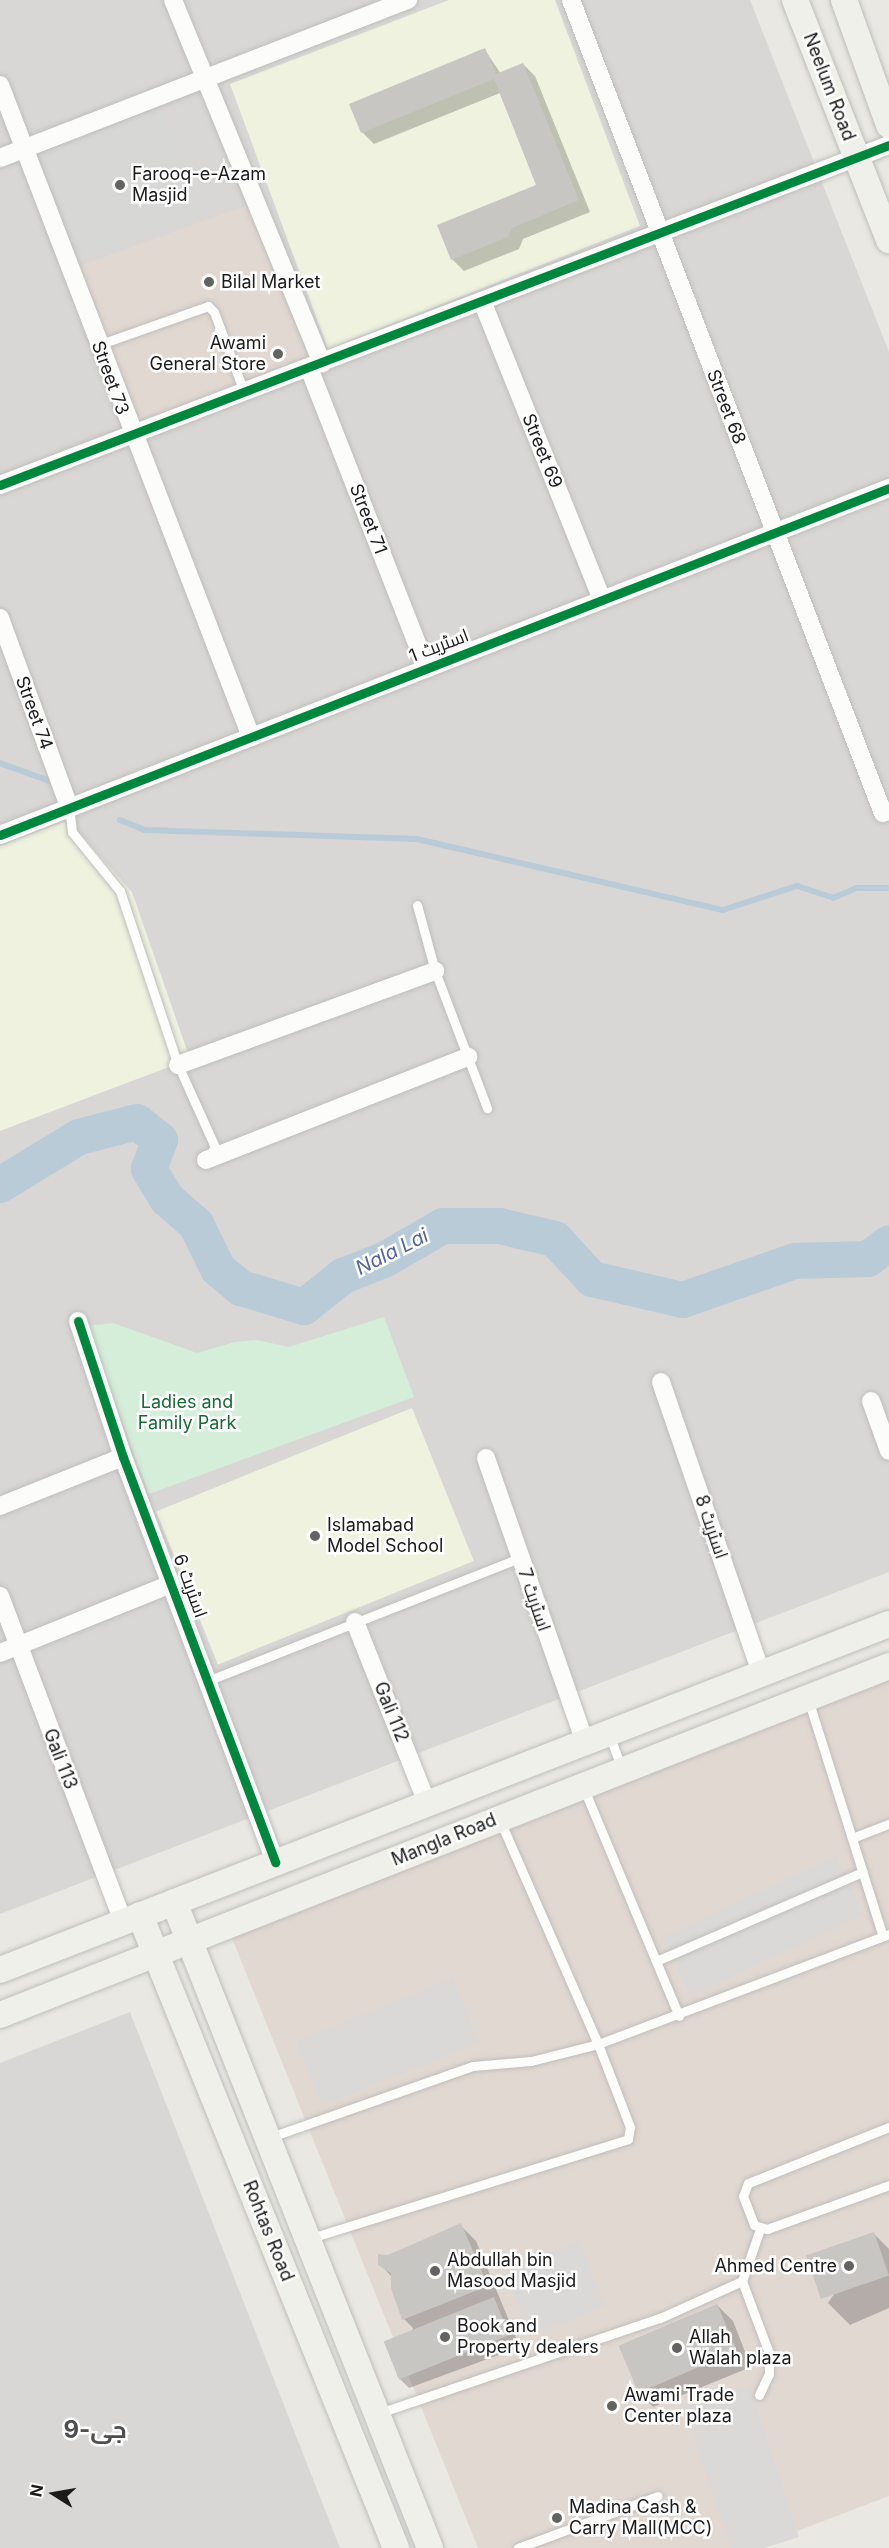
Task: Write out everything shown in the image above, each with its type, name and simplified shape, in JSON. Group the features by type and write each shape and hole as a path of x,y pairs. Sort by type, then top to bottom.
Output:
{"main road":[{"name":"Neelum Road","path":"795,0 889,240"},
{"path":"844,0 889,125"},
{"path":"0,1970 584,1740 889,1624"},
{"name":"Mangla Road","path":"0,2015 889,1666"},
{"name":"Rohtas Road","path":"174,1902 306,2240 379,2413 430,2548"},
{"name":"Rohtas Road","path":"131,1918 156,1955 396,2548"}],"street":[{"name":"Street 71","path":"173,0 207,78 427,669"},
{"path":"0,158 207,78 375,6 408,0"},
{"name":"Street 68","path":"571,0 774,535 883,813"},
{"name":"Street 73","path":"0,85 131,434 251,737"},
{"path":"0,485 889,145"},
{"name":"Street 69","path":"482,301 602,600"},
{"name":"اسٹریٹ 1","path":"0,835 774,535 889,488"},
{"name":"Street 74","path":"0,618 69,807"},
{"path":"178,1065 435,971"},
{"path":"206,1160 468,1058"},
{"name":"اسٹریٹ 6","path":"78,1321 123,1456 275,1862"},
{"name":"اسٹریٹ 8","path":"661,1382 761,1672"},
{"path":"871,1401 889,1452"},
{"path":"0,1506 123,1456"},
{"name":"اسٹریٹ 7","path":"486,1458 584,1740"},
{"path":"8,1650 171,1584"},
{"name":"Gali 113","path":"0,1596 8,1650 131,1918"},
{"name":"Gali 112","path":"355,1622 426,1803"}],"lane":[{"path":"98,345 208,306 214,312 244,392"},
{"path":"69,807 72,832 120,891 178,1065 215,1147 206,1160"},
{"path":"417,906 435,971 487,1108"},
{"path":"207,1681 519,1558"},
{"path":"266,2139 473,2066 531,2061 598,2044 679,2016 886,1934 863,1872 808,1699"},
{"path":"608,1732 622,1769"},
{"path":"582,1785 679,2016"},
{"path":"306,2240 628,2139 630,2127 598,2044 499,1818"},
{"path":"852,1838 889,1824"},
{"path":"656,1961 863,1872"},
{"path":"759,2395 770,2374 769,2352 742,2281 760,2229 743,2196 748,2183 889,2127"},
{"path":"760,2229 889,2185"},
{"path":"379,2413 660,2318 742,2281"},
{"path":"518,2548 658,2496"}],"shaded area":[{"path":"0,0 750,0 889,352 889,1572 0,1914"},
{"path":"449,0 555,0 640,226 328,349 230,84"},
{"name":"Farooq-e-Azam Masjid","path":"160,106 201,212 79,259 39,153"},
{"name":"Bilal Market","path":"253,203 310,359 132,424 75,268"},
{"path":"68,820 132,892 190,1059 0,1131 0,846"},
{"name":"Islamabad Model School","path":"412,1408 474,1561 218,1664 156,1511"},
{"path":"889,1669 889,2496 753,2548 478,2548 227,1926"},
{"path":"836,1856 863,1915 690,1996 663,1937"},
{"path":"453,1978 479,2042 322,2105 296,2041"},
{"path":"130,2012 340,2548 0,2548 0,2063"},
{"path":"580,2241 605,2306 529,2335 504,2270"},
{"path":"750,2386 799,2537 764,2548 731,2548 684,2408"}],"green space":[{"name":"Ladies and Family Park","path":"384,1317 414,1397 149,1494 87,1326 113,1323 197,1353 235,1342 257,1340 289,1347"}],"building":[{"path":"485,48 496,74 523,63 579,200 512,228 508,237 451,260 437,225 536,185 494,79 361,133 349,104"},
{"name":"Abdullah bin Masood Masjid","path":"461,2223 488,2286 402,2320 391,2288 391,2273 378,2265 378,2254 388,2255"},
{"name":"Ahmed Centre","path":"874,2232 889,2275 821,2299 806,2255"},
{"name":"Book and Property dealers","path":"494,2297 509,2335 399,2380 384,2342"},
{"name":"Allah Walah plaza","path":"717,2304 737,2351 638,2393 619,2346"}],"waterway":[{"path":"0,763 55,783"},
{"path":"120,820 145,830 417,839 723,910 797,886 833,898 856,888 889,888"},
{"name":"Nala Lai","path":"0,1185 79,1137 137,1122 160,1140 149,1169 167,1199 196,1224 218,1269 241,1288 304,1307 343,1276 384,1260 443,1226 500,1226 555,1239 592,1279 683,1300 795,1261 868,1259 889,1243"}],"cycle path":[{"path":"0,485 889,145"},
{"path":"0,835 889,488"},
{"path":"78,1321 123,1457 275,1862"}],"place":[{"name":"Farooq-e-Azam Masjid","path":"120,185"},
{"name":"Bilal Market","path":"209,282"},
{"name":"Awami General Store","path":"278,354"},
{"name":"Islamabad Model School","path":"315,1536"},
{"name":"Ahmed Centre","path":"849,2266"},
{"name":"Abdullah bin Masood Masjid","path":"435,2271"},
{"name":"Book and Property dealers","path":"445,2337"},
{"name":"Allah Walah plaza","path":"677,2348"},
{"name":"Awami Trade Center plaza","path":"612,2406"},
{"name":"Madina Cash & Carry Mall(MCC)","path":"557,2518"}],"district":[{"name":"جی-9","path":"95,2430"}]}
